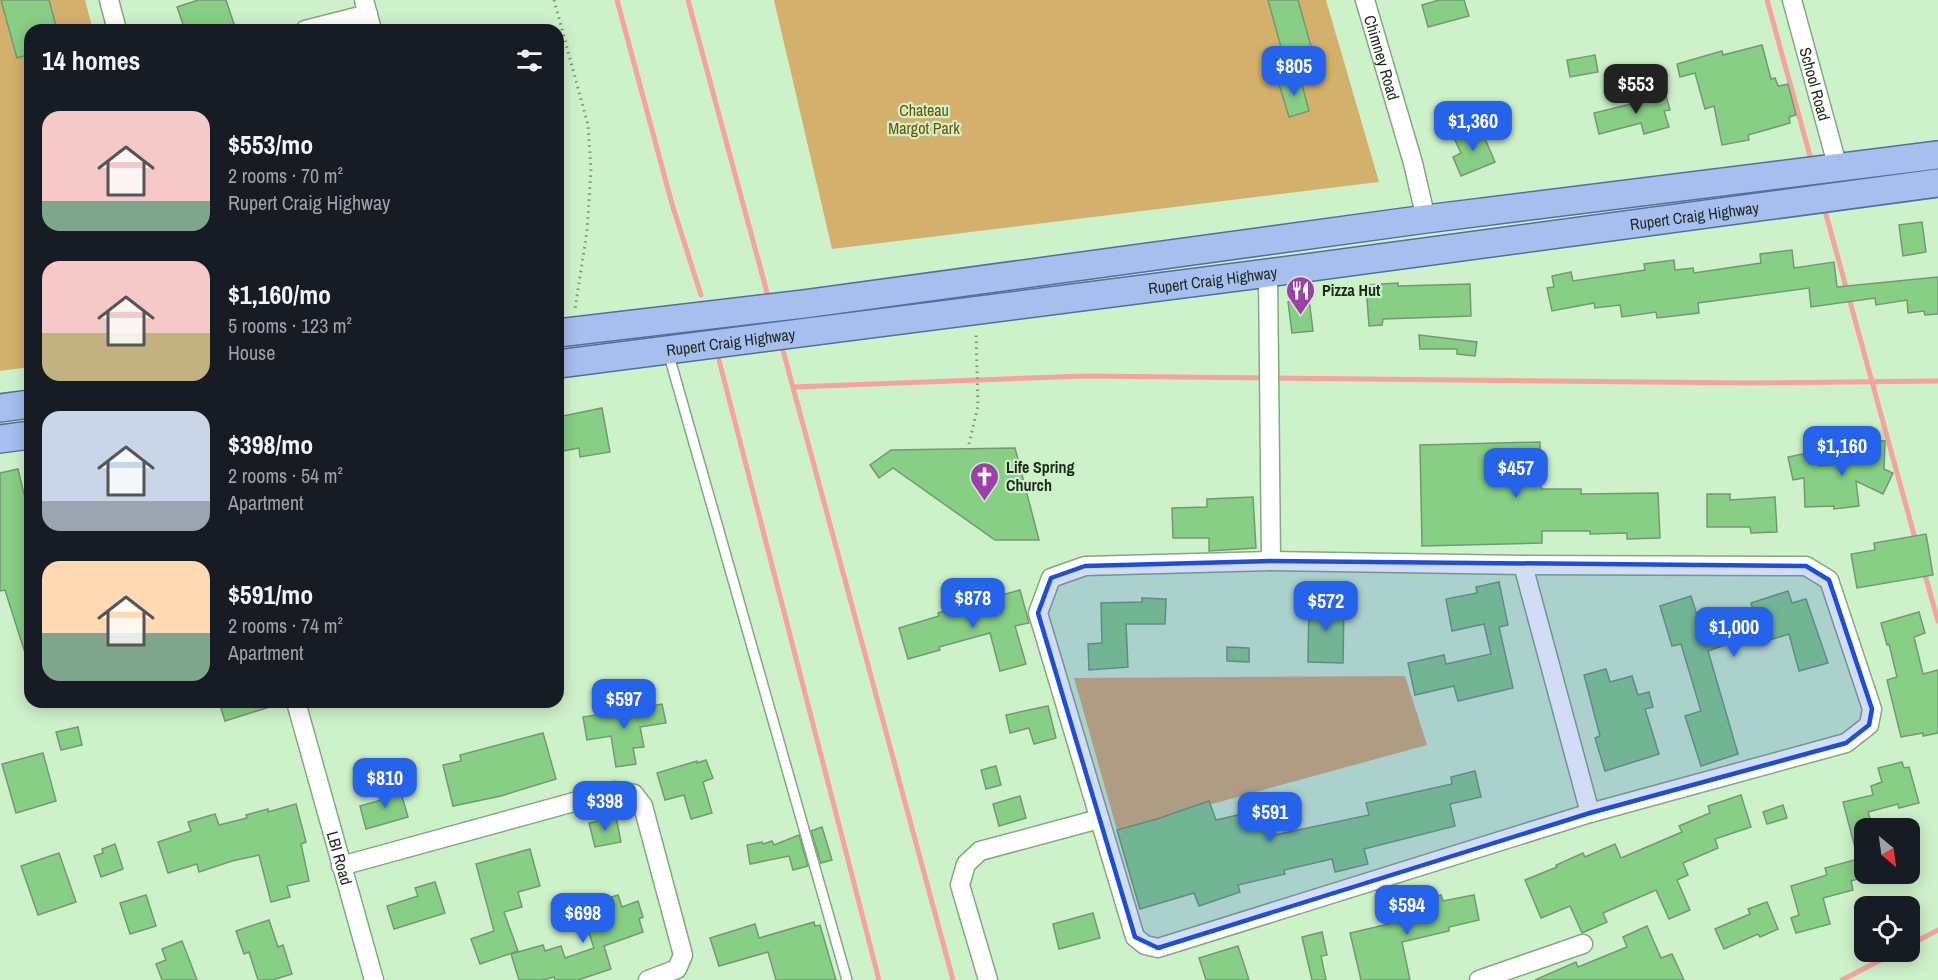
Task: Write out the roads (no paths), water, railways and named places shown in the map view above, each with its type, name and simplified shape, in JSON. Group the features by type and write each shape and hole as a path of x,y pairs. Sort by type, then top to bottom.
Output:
{"main road":[{"name":"Rupert Craig Highway","path":"565,332 804,304 1426,219 1938,155"},
{"name":"Rupert Craig Highway","path":"564,363 1268,273 1938,183"},
{"path":"0,408 24,405"},
{"path":"0,439 24,436"}],"street":[{"path":"109,0 115,24"},
{"name":"Chimney Road","path":"1365,0 1413,163 1426,219"},
{"name":"School Road","path":"1792,0 1838,168"},
{"path":"330,24 368,15"},
{"path":"1268,273 1271,561"},
{"path":"1271,561 1806,566 1829,580 1872,709 1869,725 1846,743 1590,813 1158,948 1145,945 1135,937 1038,613 1051,578 1085,566 1271,561"},
{"path":"1523,565 1590,813"},
{"name":"LBI Road","path":"298,708 374,980"},
{"path":"341,866 614,791 634,794 643,806 683,955 677,969 648,980"},
{"path":"988,980 960,885 966,864 980,851 1099,819"},
{"path":"1479,980 1583,944"}],"lane":[{"path":"668,350 847,980"}],"waterway":[{"path":"617,0 672,204 701,295"},
{"path":"688,0 769,300"},
{"path":"1767,0 1812,163"},
{"path":"1824,207 1916,542"},
{"path":"781,343 953,980"},
{"path":"719,360 879,980"},
{"path":"793,387 1085,376 1748,383 1938,381"},
{"path":"1924,571 1938,621"},
{"path":"1920,940 1938,930"},
{"path":"1842,980 1877,962"}],"place":[{"name":"Pizza Hut","path":"1301,316"},
{"name":"Life Spring Church","path":"985,502"}],"park label":[{"name":"Chateau Margot Park","path":"924,119"}]}
